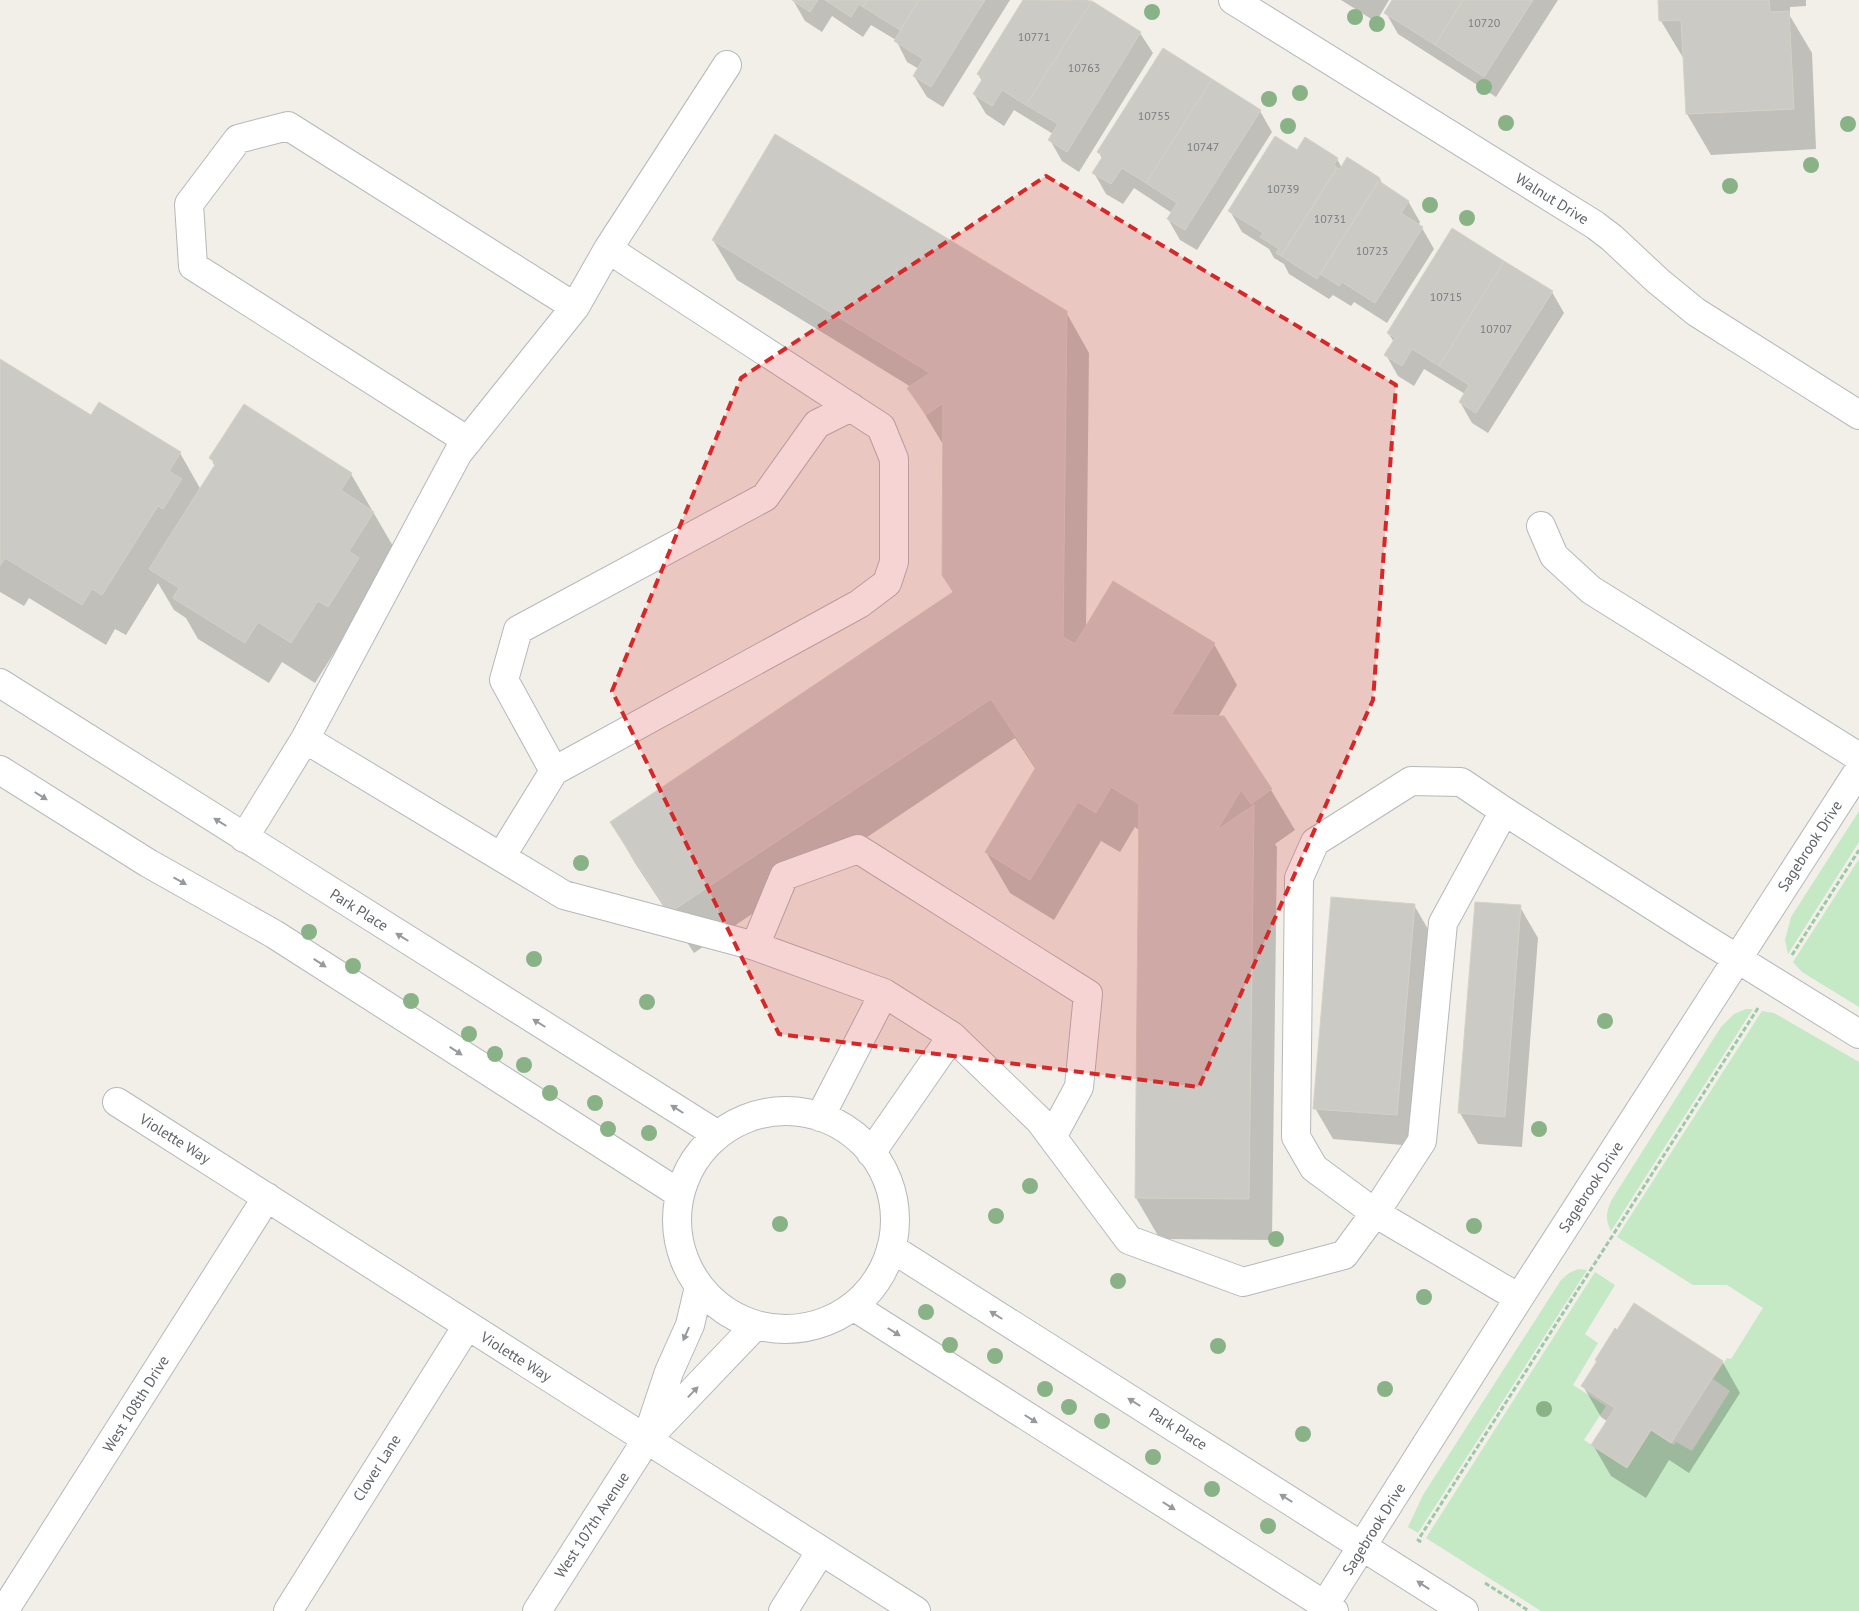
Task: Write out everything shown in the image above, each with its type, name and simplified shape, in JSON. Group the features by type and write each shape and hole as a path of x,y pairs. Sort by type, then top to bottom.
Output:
{"street":[{"name":"Walnut Drive","path":"1233,0 1595,225 1696,312 1859,415"},
{"path":"244,838 305,739 458,453 575,307 608,249 727,66"},
{"path":"468,441 193,266 189,204 238,139 288,126 575,307"},
{"path":"501,857 554,771 859,604 887,583 894,562 894,459 881,426 608,249"},
{"path":"554,771 504,680 518,630 765,497 817,424 851,407"},
{"path":"1541,526 1554,556 1591,590 1859,757"},
{"name":"Park Place","path":"0,683 718,1135"},
{"path":"305,739 564,895 755,946 884,992 952,1036 1040,1121 1129,1240 1243,1282 1344,1255 1375,1213 1422,1141 1443,923 1504,811"},
{"path":"0,770 148,863 274,934 680,1194"},
{"name":"Sagebrook Drive","path":"1327,1609 1363,1546 1519,1298 1859,770"},
{"path":"1519,1298 1375,1213 1314,1168 1296,1137 1299,878 1315,842 1411,781 1461,782 1738,960 1859,1034"},
{"path":"755,946 784,876 858,849 1088,994 1079,1087 1052,1136"},
{"path":"820,1117 884,992"},
{"path":"871,1153 952,1036"},
{"name":"Violette Way","path":"117,1102 916,1611"},
{"path":"793,1111 820,1117 840,1126 856,1136 871,1153 884,1173 891,1190 895,1224 891,1248 883,1270 874,1285 853,1306 831,1319 803,1328 786,1330 755,1326 726,1312 711,1301 699,1287 682,1256 676,1216 680,1194 692,1165 701,1151 718,1135 742,1120 773,1112 793,1111"},
{"name":"West 108th Drive","path":"4,1611 267,1197"},
{"name":"Park Place","path":"891,1248 1464,1611"},
{"name":"West 107th Avenue","path":"647,1439 669,1372 690,1326 699,1287"},
{"path":"853,1306 1327,1609"},
{"name":"Clover Lane","path":"288,1611 467,1326"},
{"name":"West 107th Avenue","path":"537,1611 647,1439 755,1326"},
{"path":"783,1611 821,1551"}],"path":[{"path":"1426,1545 1418,1540 1859,850"},
{"path":"1482,1581 1529,1611"}],"highlighted area":[{"path":"1046,176 1396,385 1373,700 1199,1087 779,1034 612,691 741,378"}],"green space":[{"path":"1859,811 1859,842 1788,954 1785,940 1791,917"},
{"path":"1859,859 1859,1007 1802,972 1793,962"},
{"path":"1746,1009 1753,1009 1611,1231 1607,1216 1611,1201 1721,1027 1734,1014"},
{"path":"1762,1011 1774,1013 1859,1062 1859,1611 1541,1611 1426,1538 1595,1272 1615,1285 1585,1334 1598,1343 1573,1385 1606,1406 1584,1440 1627,1468 1651,1430 1674,1445 1676,1442 1692,1451 1730,1391 1713,1379 1727,1358 1731,1359 1763,1308 1727,1285 1693,1285 1617,1237"},
{"path":"1578,1269 1587,1270 1418,1533 1408,1527 1423,1495 1561,1280 1569,1273"}],"building":[{"path":"792,0 818,0 810,12"},
{"path":"825,0 867,0 863,7 859,4 851,17"},
{"path":"867,0 919,0 900,30 863,7"},
{"path":"919,0 985,0 931,87 913,76 923,59 894,41"},
{"path":"1023,0 1092,1 1026,105 1002,90 992,106 973,94 983,78 977,74"},
{"path":"1392,0 1463,0 1435,45 1384,13"},
{"path":"1463,0 1533,0 1484,77 1435,45"},
{"path":"1658,0 1769,0 1770,12 1789,11 1794,109 1686,114 1681,20 1659,21"},
{"path":"1092,1 1141,32 1067,152 1048,140 1058,124 1026,105"},
{"path":"1163,48 1212,79 1146,183 1122,168 1111,184 1092,173 1103,156 1097,152"},
{"path":"1212,79 1261,110 1185,230 1167,219 1177,203 1146,183"},
{"path":"775,134 1067,311 1063,637 1075,644 1113,581 1215,643 1171,715 1224,716 1272,789 1251,804 1241,790 1217,830 1254,805 1249,1199 1135,1198 1139,804 1111,787 1096,813 1078,802 1030,880 985,852 1036,767 991,699 669,913 610,822 953,592 942,575 943,403 926,415 907,388 930,373 712,240"},
{"path":"1275,136 1297,150 1305,137 1338,158 1334,165 1337,168 1281,256 1276,253 1279,249 1260,237 1263,233 1228,211"},
{"path":"1347,157 1380,178 1317,279 1281,256 1337,168 1340,169"},
{"path":"1379,181 1409,201 1401,213 1423,227 1375,303 1342,282 1339,286 1320,274"},
{"path":"1452,228 1504,261 1439,366 1412,349 1402,366 1384,355 1395,338 1387,333"},
{"path":"1504,261 1553,291 1476,413 1459,402 1469,385 1439,366"},
{"path":"0,359 91,415 99,402 181,452 169,471 182,479 163,509 158,506 102,595 92,589 82,605 5,558 0,566"},
{"path":"244,404 352,473 341,490 374,512 349,551 359,558 328,607 318,601 291,643 258,622 245,643 173,598 179,588 149,569 216,463 209,458"},
{"path":"1331,897 1415,904 1397,1115 1313,1109"},
{"path":"1475,902 1521,905 1505,1117 1458,1113"},
{"path":"1634,1303 1723,1361 1671,1443 1651,1430 1627,1468 1591,1445 1615,1408 1581,1386 1615,1328 1617,1330"}]}
